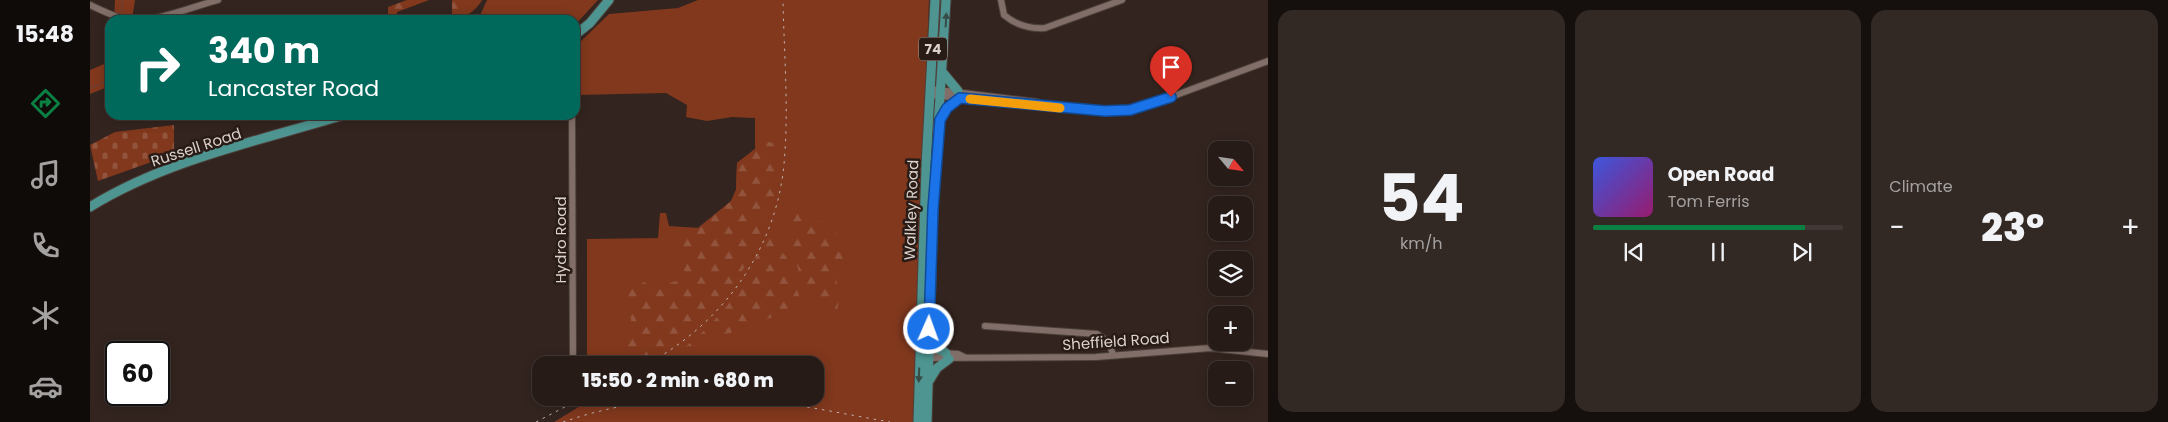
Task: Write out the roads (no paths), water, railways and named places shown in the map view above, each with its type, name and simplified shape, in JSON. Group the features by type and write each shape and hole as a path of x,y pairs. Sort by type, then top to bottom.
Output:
{"main road":[{"path":"580,31 590,24 609,0"},
{"name":"Walkley Road","path":"927,422 924,355 930,92 936,0"},
{"name":"Walkley Road","path":"927,242 940,120 946,0"},
{"path":"940,120 947,108 959,95 943,74"},
{"name":"Russell Road","path":"90,208 112,194 150,176 328,120"},
{"name":"Walkley Road","path":"924,355 929,329 926,274"},
{"path":"925,391 935,371 947,356 937,348 929,329"},
{"name":"Walkley Road","path":"918,422 925,391"}],"street":[{"path":"163,15 218,0"},
{"path":"1001,0 1004,15 1010,20 1032,29 1044,28 1122,0"},
{"path":"90,5 115,15"},
{"path":"930,92 1078,110 1116,111 1148,105 1268,61"},
{"name":"Hydro Road","path":"572,120 574,356"},
{"path":"985,326 1097,334 1109,342 1113,355"},
{"name":"Sheffield Road","path":"924,355 1060,358 1210,348 1268,354"}],"waterway":[{"path":"122,0 122,12"},
{"path":"90,87 100,85 105,80"}],"railway":[{"path":"659,356 698,329 720,307 740,282 757,255 770,226 779,196 784,164 786,103 783,0"},
{"path":"563,422 632,404 704,397 769,401 890,422"},
{"path":"536,422 567,406"}]}
